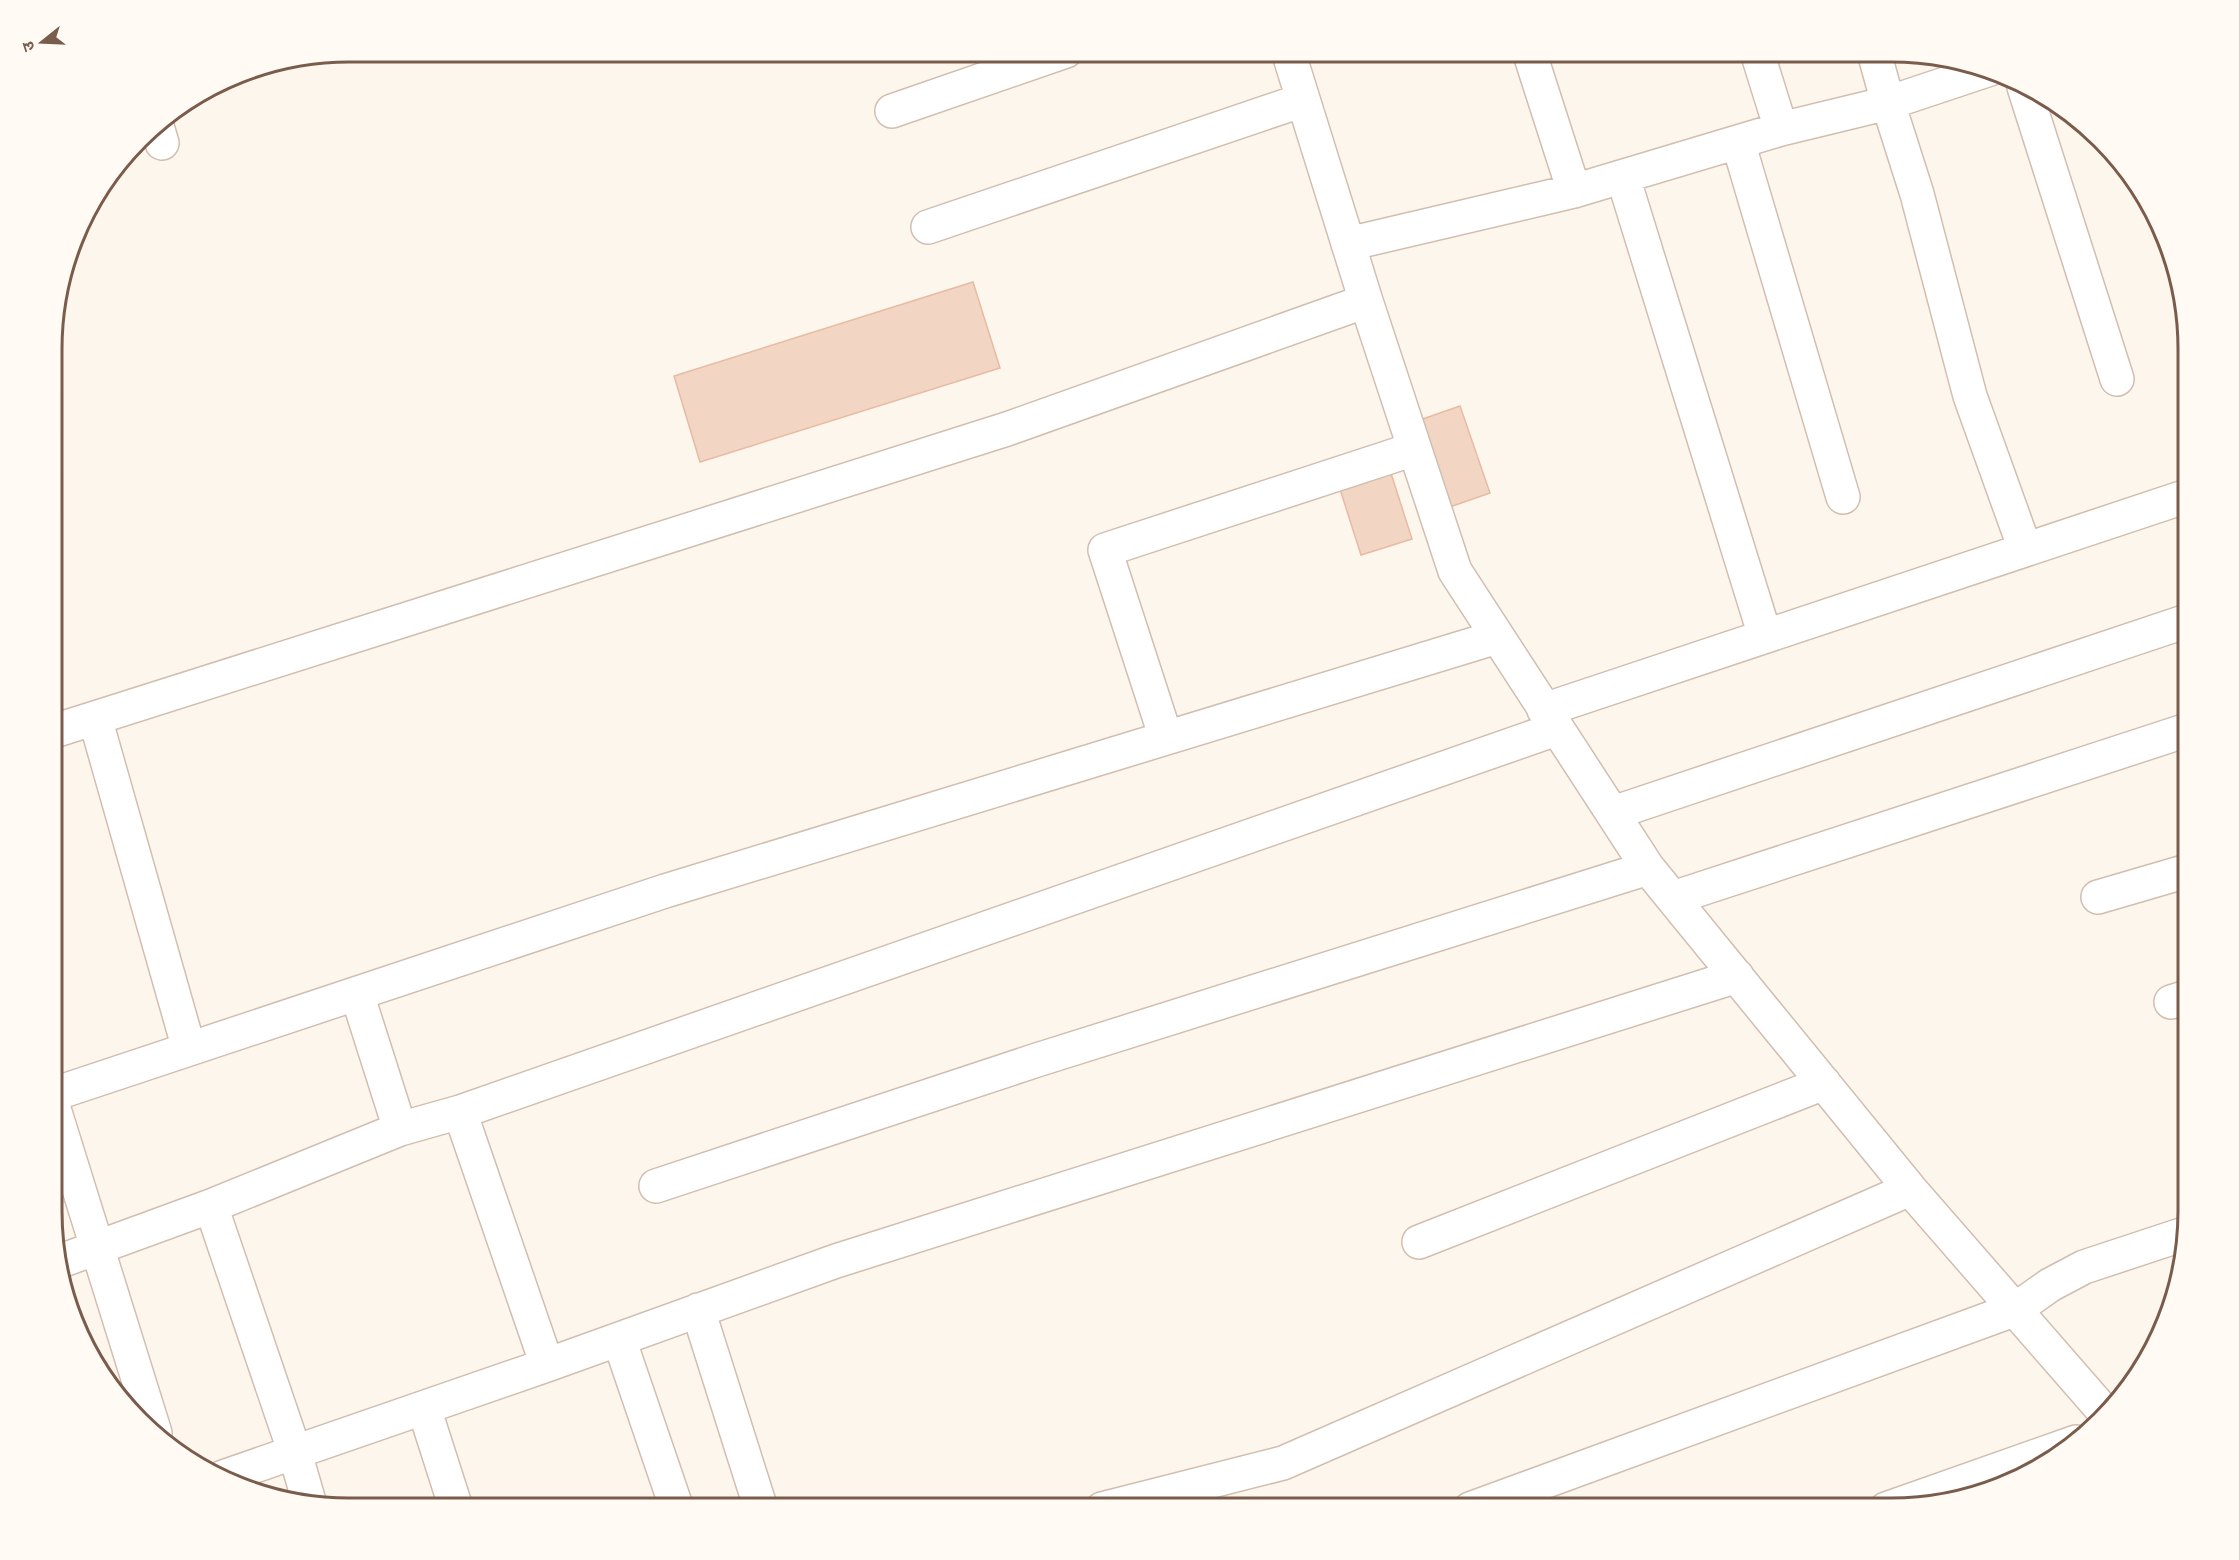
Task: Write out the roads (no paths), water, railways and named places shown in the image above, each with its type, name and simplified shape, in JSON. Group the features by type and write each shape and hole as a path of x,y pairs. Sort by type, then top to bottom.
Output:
{"street":[{"path":"892,111 1034,62"},
{"path":"1291,62 1366,301 1455,572 1648,868 1910,1189 2100,1407"},
{"path":"1533,62 1574,191"},
{"path":"1760,62 1781,129"},
{"path":"1877,62 1917,194 1970,396 2025,549"},
{"path":"1348,244 1574,191 1781,129 1888,103 1974,74"},
{"path":"2027,96 2116,379"},
{"path":"928,227 1303,100"},
{"path":"1738,142 1843,497"},
{"path":"1623,177 1765,636"},
{"path":"62,728 1007,429 1366,301"},
{"path":"1166,738 1105,550 1414,449"},
{"path":"66,1259 211,1206 400,1129 460,1112 1550,719 1765,636 2178,499"},
{"path":"1613,813 2178,624"},
{"path":"62,1091 665,891 1497,637"},
{"path":"95,718 189,1049"},
{"path":"1673,898 2178,733"},
{"path":"656,1186 1036,1060 1648,868"},
{"path":"2098,897 2178,874"},
{"path":"232,1474 547,1365 836,1261 1737,976"},
{"path":"357,994 400,1129"},
{"path":"1419,1242 1824,1083"},
{"path":"460,1112 547,1365"},
{"path":"62,1135 150,1418"},
{"path":"1145,1498 1283,1463 1910,1189"},
{"path":"211,1206 307,1495"},
{"path":"1500,1498 2016,1309 2050,1285 2084,1267 2176,1237"},
{"path":"698,1310 758,1498"},
{"path":"619,1339 673,1498"},
{"path":"424,1408 453,1498"},
{"path":"1921,1497 2046,1453"}]}
